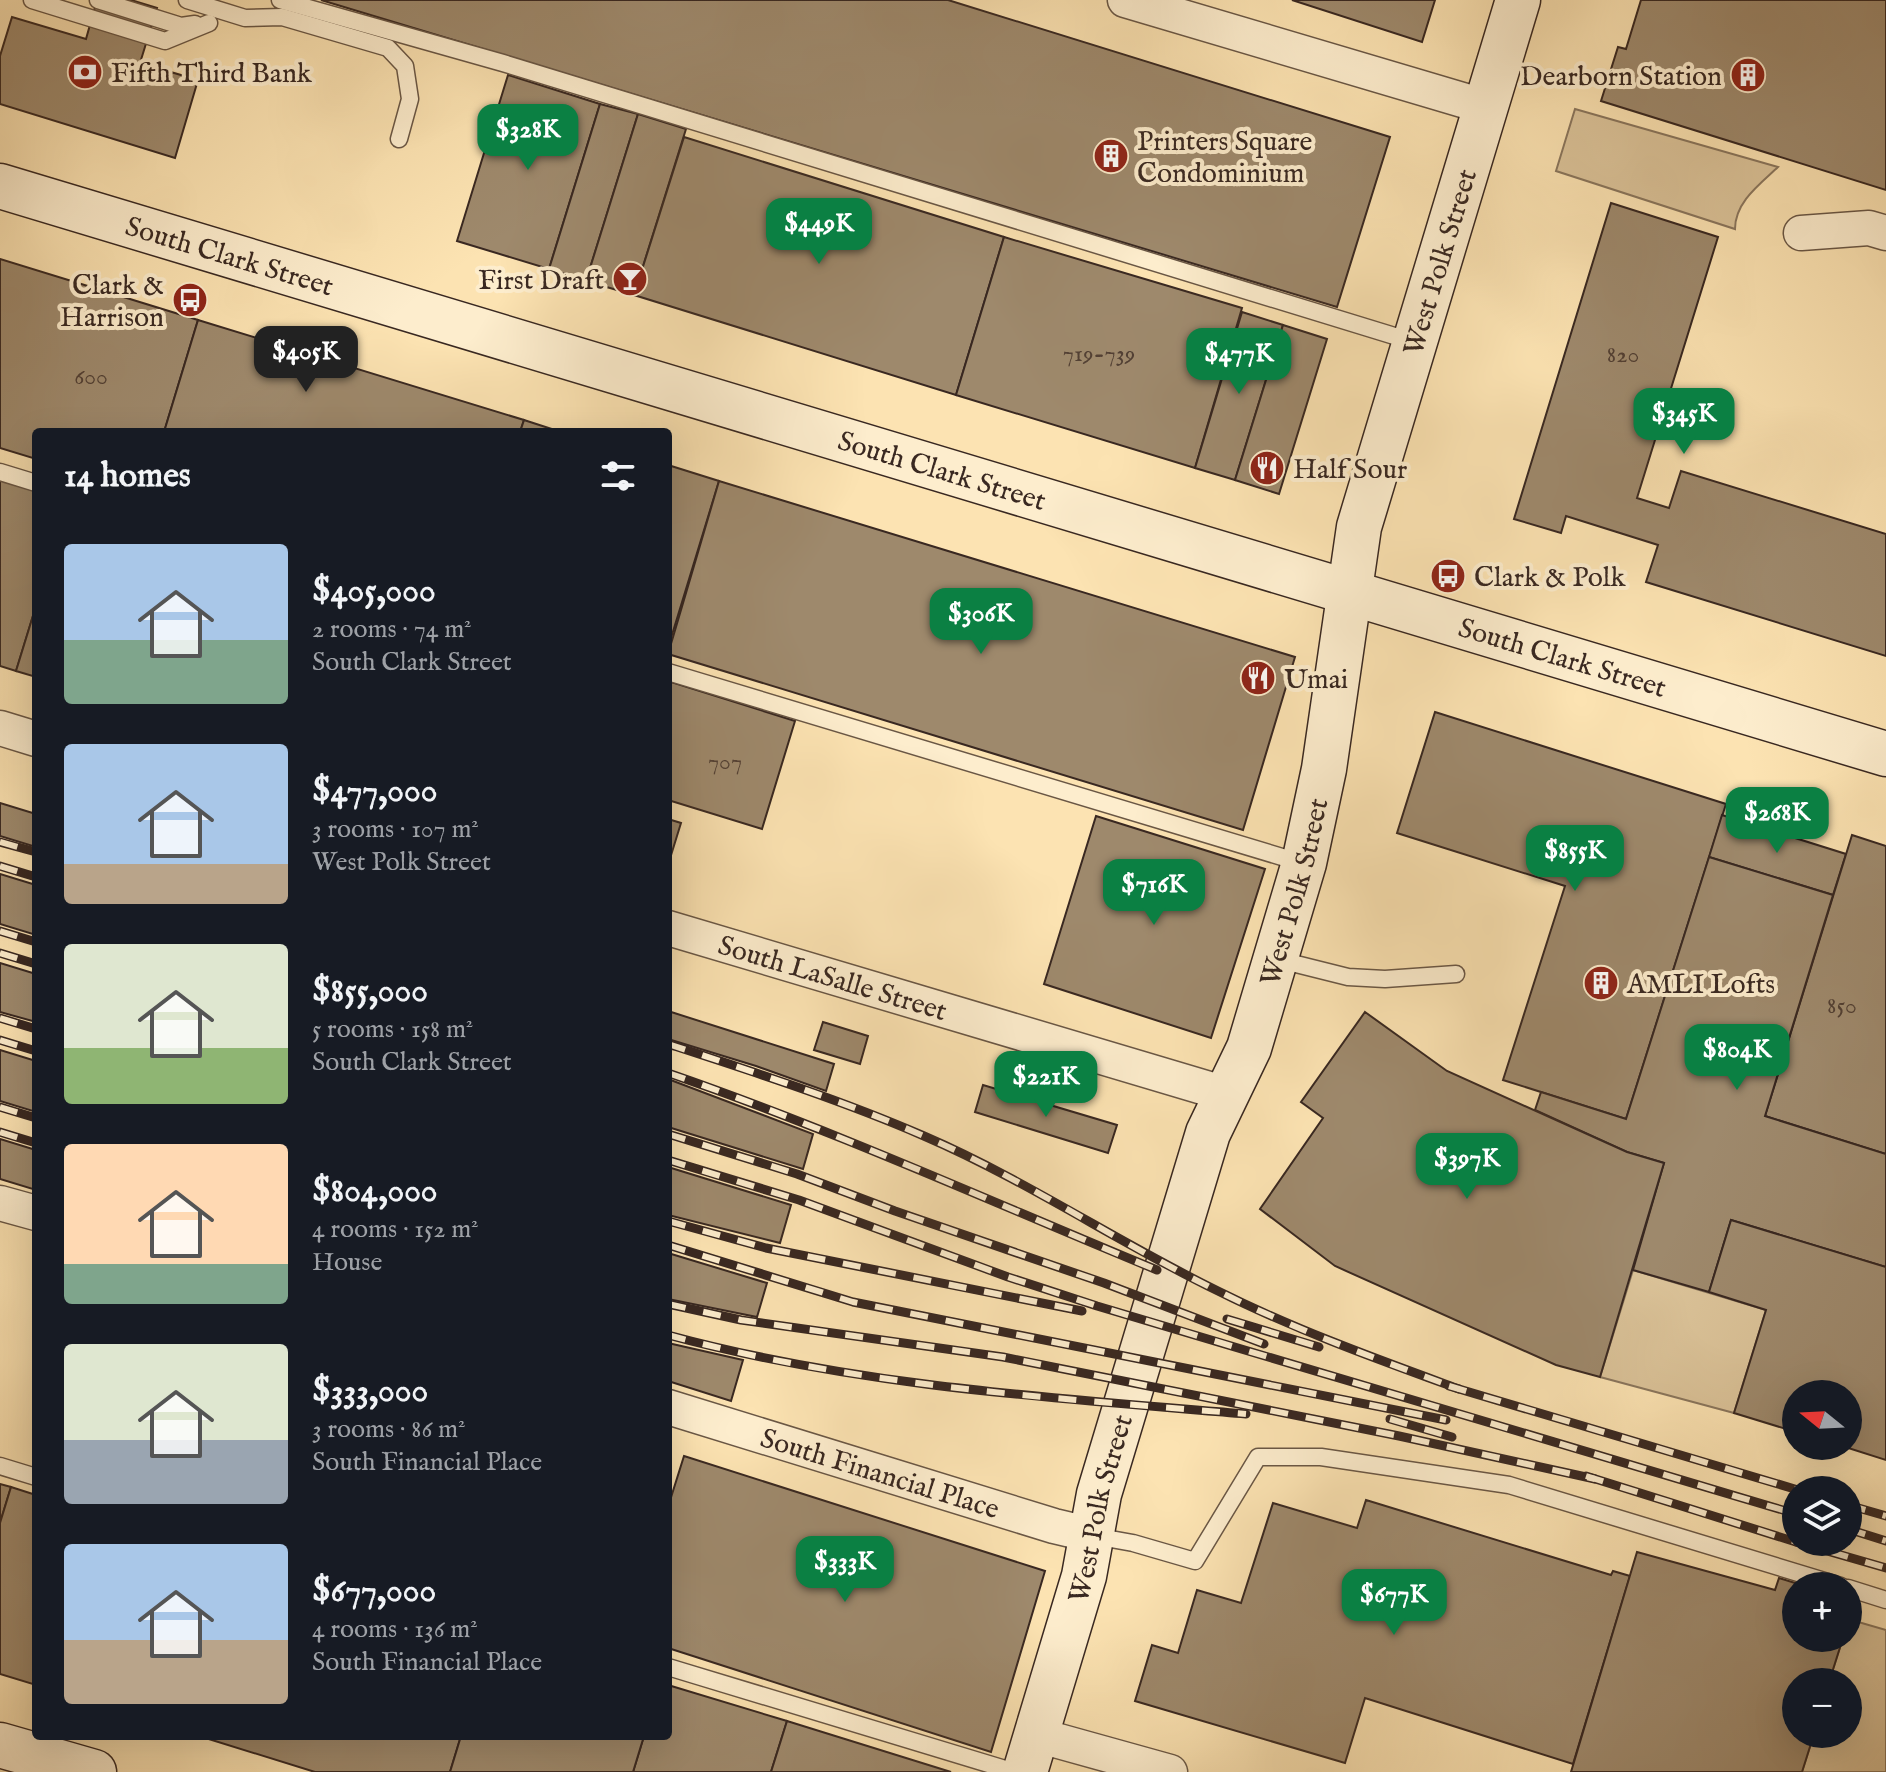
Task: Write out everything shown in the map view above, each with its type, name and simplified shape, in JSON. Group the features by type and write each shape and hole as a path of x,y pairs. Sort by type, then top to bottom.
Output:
{"main road":[{"name":"West Polk Street","path":"1031,1754 1080,1591 1099,1494 1204,1145 1249,1048 1304,863 1324,769 1359,527 1518,0"},
{"name":"South Clark Street","path":"0,186 1886,754"},
{"path":"0,1745 94,1772"}],"street":[{"path":"1125,0 1486,107"},
{"path":"1801,233 1869,228 1886,233"},
{"path":"0,728 32,738"},
{"name":"South LaSalle Street","path":"672,929 1226,1094"},
{"path":"0,1203 32,1212"},
{"name":"South Financial Place","path":"672,1408 1092,1535"},
{"path":"1031,1754 1170,1772"}],"lane":[{"path":"32,0 165,41 209,23"},
{"path":"98,0 181,26 282,17 388,48 405,66 410,99 399,139"},
{"path":"187,0 245,18"},
{"path":"280,0 503,63 1416,342"},
{"path":"0,472 32,482"},
{"path":"672,673 1304,863"},
{"path":"1275,959 1360,978 1456,974"},
{"path":"1092,1535 1195,1561 1258,1457 1321,1457 1509,1485 1795,1572"},
{"path":"0,1466 32,1476"},
{"path":"1862,1592 1886,1600"},
{"path":"672,1668 1015,1772"}],"shaded area":[{"path":"1575,109 1778,167 1744,202 1735,229 1556,171"},
{"path":"1633,1270 1766,1310 1734,1413 1600,1377"},
{"path":"1862,1623 1886,1630 1886,1772 1802,1772 1810,1748 1862,1748 1862,1668 1833,1668 1839,1652 1862,1652"}],"building":[{"name":"Fifth Third Bank","path":"97,0 131,0 157,8 140,63 198,80 175,158 0,104 0,56 12,17 86,39"},
{"name":"Printers Square Condominium","path":"321,0 948,0 1390,137 1337,307"},
{"path":"1292,0 1435,0 1422,42"},
{"name":"Dearborn Station","path":"1641,0 1886,0 1886,190 1601,101 1618,47 1626,49"},
{"path":"508,75 600,104 549,269 457,241"},
{"path":"600,104 638,114 586,281 549,269"},
{"path":"638,114 686,129 634,295 586,281"},
{"path":"684,137 1004,237 956,395 634,295"},
{"path":"1611,203 1718,237 1637,498 1669,508 1681,471 1886,534 1886,656 1646,582 1658,545 1566,516 1561,533 1514,519"},
{"path":"1004,237 1242,308 1195,468 956,395"},
{"path":"0,259 198,320 165,428 32,428 32,458 0,448"},
{"path":"1242,312 1283,325 1235,480 1195,468"},
{"path":"198,320 524,420 521,428 165,428"},
{"path":"1283,325 1327,339 1279,494 1235,480"},
{"path":"524,420 549,428 521,428"},
{"path":"672,466 719,481 672,635"},
{"path":"0,475 32,485 32,619 16,671 0,666"},
{"path":"719,481 1295,657 1243,830 672,655 672,640"},
{"path":"32,619 32,676 16,671"},
{"path":"672,682 795,721 762,829 672,801"},
{"name":"AMLI Lofts","path":"1435,712 1726,804 1626,1119 1503,1080 1565,886 1397,833"},
{"path":"0,803 32,813 32,846 0,836"},
{"path":"1722,815 1846,854 1833,895 1709,857"},
{"path":"1096,816 1265,869 1211,1038 1044,984"},
{"path":"672,820 681,823 672,852"},
{"name":"AMLI Lofts","path":"1852,835 1886,846 1886,1154 1765,1116"},
{"path":"1709,857 1833,895 1765,1116 1886,1154 1886,1267 1731,1220 1709,1292 1633,1270 1664,1163 1627,1152 1535,1110 1541,1092 1626,1119"},
{"path":"0,874 32,884 32,934 0,924"},
{"path":"0,963 32,973 32,1021 0,1012"},
{"path":"672,1012 834,1064 826,1091 672,1040"},
{"path":"1365,1012 1447,1071 1627,1152 1664,1163 1600,1377 1556,1365 1335,1266 1260,1209 1323,1118 1301,1102"},
{"path":"823,1022 868,1036 860,1064 814,1050"},
{"path":"0,1050 32,1060 32,1111 0,1101"},
{"path":"672,1081 813,1134 803,1169 672,1128"},
{"path":"983,1085 1117,1125 1108,1153 975,1112"},
{"path":"0,1139 32,1149 32,1189 0,1179"},
{"path":"672,1168 791,1205 780,1243 672,1216"},
{"path":"1731,1220 1886,1267 1886,1460 1862,1452 1862,1380 1782,1380 1782,1428 1734,1413 1766,1310 1709,1292"},
{"path":"672,1254 767,1283 757,1317 672,1300"},
{"path":"672,1344 743,1360 731,1401 672,1382"},
{"path":"684,1456 1045,1571 991,1752 672,1649 672,1494"},
{"path":"0,1484 11,1487 0,1523"},
{"path":"11,1487 32,1494 32,1684 0,1674 0,1523"},
{"path":"1366,1500 1611,1575 1613,1571 1630,1576 1573,1764 1365,1698 1345,1763 1135,1701 1152,1645 1178,1653 1197,1590 1241,1603 1273,1503 1357,1528"},
{"path":"1637,1552 1775,1590 1779,1578 1782,1579 1782,1652 1839,1652 1833,1668 1782,1668 1782,1748 1810,1748 1802,1772 1571,1772"},
{"path":"672,1686 787,1721 771,1772 633,1772 643,1740 672,1740"},
{"path":"787,1721 951,1772 771,1772"},
{"path":"212,1740 460,1740 450,1772 315,1772"},
{"path":"460,1740 643,1740 633,1772 450,1772"}],"railway":[{"path":"0,842 32,851"},
{"path":"0,866 32,876"},
{"path":"0,931 32,941"},
{"path":"0,953 32,963"},
{"path":"0,1018 32,1028"},
{"path":"0,1040 32,1050"},
{"path":"672,1045 829,1098 924,1136 999,1172 1247,1305 1459,1389"},
{"path":"672,1074 853,1143 1157,1270"},
{"path":"0,1107 32,1117"},
{"path":"0,1132 32,1142"},
{"path":"672,1135 797,1174 1104,1283 1264,1344"},
{"path":"672,1161 799,1200 1008,1277 1097,1306 1782,1510"},
{"path":"672,1222 766,1248 1082,1311"},
{"path":"672,1246 853,1302 1446,1420"},
{"path":"672,1305 741,1320 1003,1357 1399,1436 1595,1479"},
{"path":"1227,1319 1319,1347"},
{"path":"672,1336 810,1367 955,1388 1246,1414"},
{"path":"1449,1386 1782,1485"},
{"path":"1390,1419 1452,1437"},
{"path":"1586,1476 1782,1538"},
{"path":"1862,1509 1886,1516"},
{"path":"1862,1533 1886,1541"},
{"path":"1844,1556 1886,1568"}],"place":[{"name":"Fifth Third Bank","path":"85,72"},
{"name":"Dearborn Station","path":"1748,75"},
{"name":"Printers Square Condominium","path":"1111,156"},
{"name":"First Draft","path":"630,279"},
{"name":"Clark & Harrison","path":"190,300"},
{"name":"Half Sour","path":"1267,468"},
{"name":"Clark & Polk","path":"1448,576"},
{"name":"Umai","path":"1258,678"},
{"name":"AMLI Lofts","path":"1601,983"}]}
